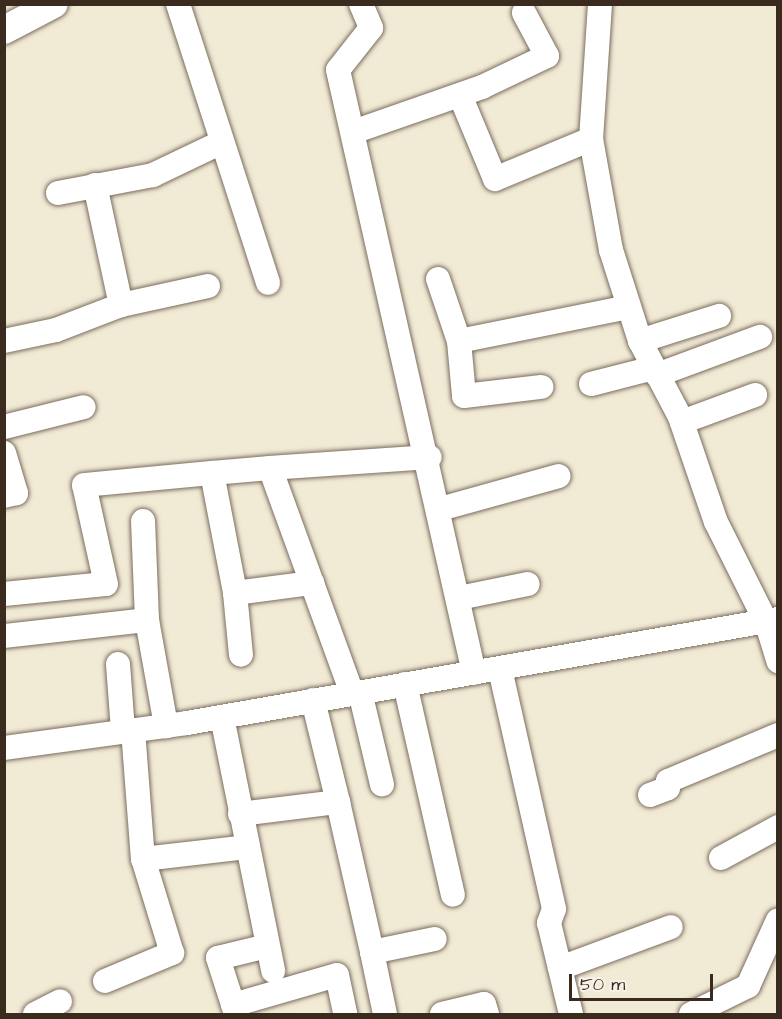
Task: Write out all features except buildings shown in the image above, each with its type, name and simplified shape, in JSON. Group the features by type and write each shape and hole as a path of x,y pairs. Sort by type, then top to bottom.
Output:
{"street":[{"path":"178,4 268,283"},
{"path":"361,4 371,28 338,70 430,457 474,673"},
{"path":"600,4 591,139 611,250 640,341 682,422 716,522 772,621 777,661"},
{"path":"4,30 53,5"},
{"path":"353,132 460,95 547,56 524,13"},
{"path":"460,95 495,179 591,139"},
{"path":"58,194 153,175 222,142"},
{"path":"95,185 121,305"},
{"path":"438,279 459,341 464,396 541,387"},
{"path":"4,341 57,330 121,305 208,286"},
{"path":"459,341 629,307"},
{"path":"640,341 719,316"},
{"path":"591,384 656,372 759,337"},
{"path":"682,422 755,395"},
{"path":"4,427 84,407"},
{"path":"4,453 16,493 4,496"},
{"path":"4,594 106,584 84,484 212,472 430,457"},
{"path":"270,468 312,583 356,692 382,784"},
{"path":"212,472 235,593 242,655"},
{"path":"441,509 559,476"},
{"path":"143,521 147,620 166,726"},
{"path":"235,593 312,583"},
{"path":"459,598 528,584"},
{"path":"4,636 147,620"},
{"path":"4,748 222,717 772,621"},
{"path":"105,981 172,953 143,859 118,664"},
{"path":"500,669 554,909 549,924 571,1014"},
{"path":"405,684 453,895"},
{"path":"313,700 385,1014"},
{"path":"222,717 246,847 273,971"},
{"path":"650,795 669,788 669,781 777,735"},
{"path":"240,814 338,802"},
{"path":"722,858 777,827"},
{"path":"143,859 246,847"},
{"path":"690,1014 748,986 777,920"},
{"path":"560,968 670,927"},
{"path":"372,952 435,939"},
{"path":"267,945 218,958 234,1010 337,975 345,1014"},
{"path":"35,1014 60,1001"},
{"path":"442,1014 484,1004 487,1014"}]}
